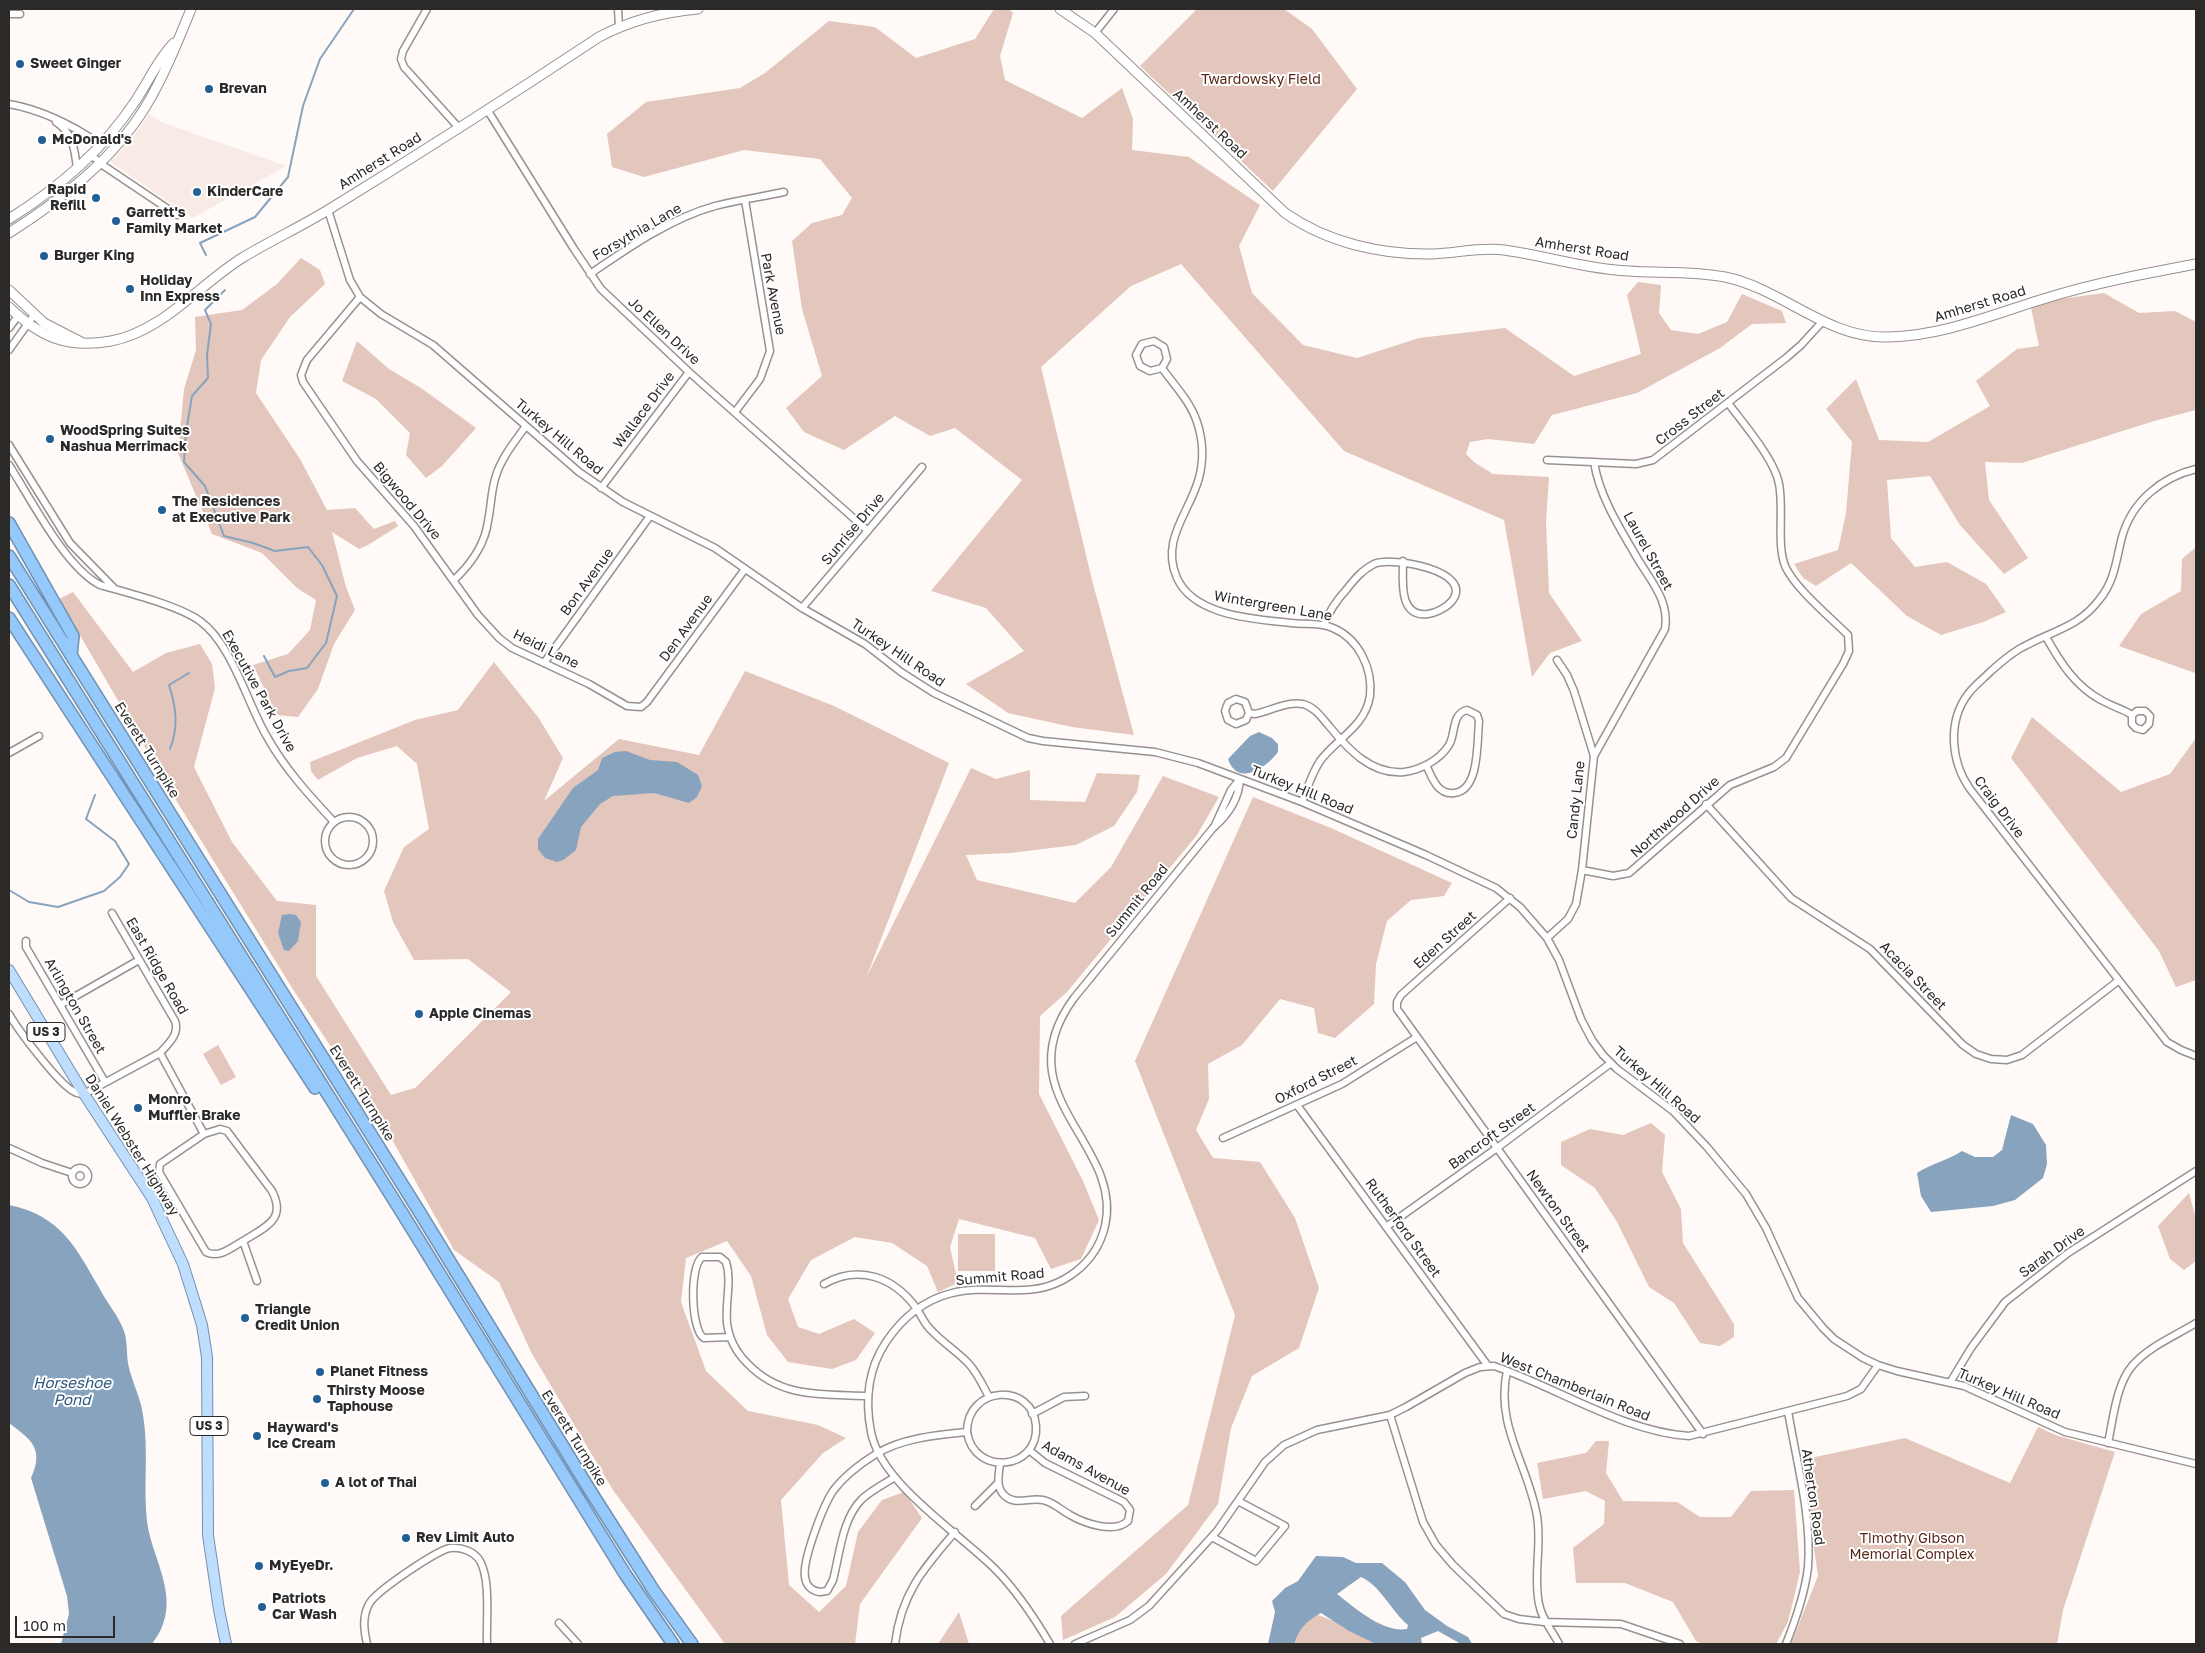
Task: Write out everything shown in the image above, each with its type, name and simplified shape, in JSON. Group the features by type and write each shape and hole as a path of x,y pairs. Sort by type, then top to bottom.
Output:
{"highway":[{"path":"9,523 73,636 70,655"},
{"name":"Everett Turnpike","path":"9,556 417,1208 580,1476 654,1591 692,1644"},
{"name":"Everett Turnpike","path":"9,585 625,1574 673,1644"},
{"path":"9,618 314,1086 333,1103"}],"main road":[{"name":"Daniel Webster Highway","path":"9,972 84,1094 138,1176 164,1221 183,1264 202,1325 208,1372 208,1535 226,1644"}],"street":[{"path":"9,233 64,195 100,163 145,107 171,58 176,40 191,9"},
{"path":"427,9 403,51 401,59 404,67 458,128"},
{"path":"618,9 619,27"},
{"name":"Amherst Road","path":"9,307 27,324 60,341 112,340 144,329 171,312 240,259 328,210 488,111 599,37 619,27 665,13 698,9"},
{"name":"Amherst Road","path":"1060,9 1095,33 1274,203 1298,222 1326,236 1356,245 1386,251 1433,254 1504,250 1611,270 1690,273 1725,277 1760,289 1822,322 1853,333 1880,337 1926,333 1976,322 2085,286 2196,264"},
{"path":"1095,33 1114,9"},
{"path":"9,14 20,14"},
{"path":"9,219 38,200 77,169 91,155 134,104 164,54 176,40"},
{"path":"9,104 44,114 66,123 100,144"},
{"name":"Jo Ellen Drive","path":"488,111 590,274 617,305 689,372 868,531"},
{"path":"44,114 62,126 70,136 75,150 77,169"},
{"path":"91,155 177,215"},
{"name":"Forsythia Lane","path":"590,274 660,230 687,216 715,206 784,192"},
{"name":"Park Avenue","path":"734,412 760,379 770,351 744,200"},
{"name":"Turkey Hill Road","path":"328,210 350,280 360,297 381,314 433,345 601,488 650,516 701,540 802,608 865,644 901,672 934,693 1028,738 1043,742 1162,753 1198,763 1302,802 1434,859 1496,888 1510,898 1547,938 1559,960 1581,1018 1592,1040 1610,1063 1673,1111 1734,1180 1758,1213 1798,1298 1822,1328 1863,1358 1878,1365 1979,1391 2065,1432 2196,1464"},
{"path":"9,290 44,323 81,342"},
{"name":"Bigwood Drive","path":"360,297 306,360 302,375 303,382 357,461 414,526 454,580"},
{"path":"9,350 34,315"},
{"path":"9,328 18,316"},
{"name":"Cross Street","path":"1547,460 1636,464 1653,460 1801,345 1822,322"},
{"path":"1154,341 1164,347 1166,360 1162,368 1150,372 1140,366 1136,355 1142,344 1154,341"},
{"name":"Wintergreen Lane","path":"1162,368 1190,407 1202,444 1199,478 1175,532 1172,547 1172,563 1181,585 1197,601 1218,611 1292,623 1324,625 1340,632 1358,649 1366,662 1370,678 1370,693 1366,709 1358,723 1319,762 1302,802"},
{"name":"Wallace Drive","path":"601,488 689,372"},
{"name":"Northwood Drive","path":"1582,870 1614,876 1629,872 1642,863 1706,804 1730,785 1774,767 1786,758 1850,651 1848,635 1792,579 1784,566 1781,551 1782,504 1779,482 1774,467 1728,403"},
{"path":"454,580 467,568 480,545 488,524 492,494 498,471 505,456 526,426"},
{"name":"Executive Park Drive","path":"9,445 70,543 114,589"},
{"name":"Laurel Street","path":"1594,462 1600,489 1636,557 1658,590 1664,605 1666,621 1665,628 1594,756"},
{"name":"Executive Park Drive","path":"9,465 68,556 92,581 188,614 210,629 224,648 256,715 277,753 295,778 334,822"},
{"name":"Sunrise Drive","path":"802,608 922,467"},
{"name":"Craig Drive","path":"2196,469 2171,477 2147,495 2128,521 2122,536 2113,577 2100,600 2078,620 2014,652 1968,693 1956,722 1954,737 1955,753 1962,776 1970,789 2167,1042 2196,1056"},
{"name":"Bon Avenue","path":"544,663 650,516"},
{"path":"1324,625 1333,604 1363,571 1380,562 1403,561 1427,566 1448,579 1455,591 1452,601 1430,614 1412,610 1406,604 1404,596 1403,561"},
{"name":"Den Avenue","path":"647,702 745,569"},
{"name":"Heidi Lane","path":"454,580 478,615 499,638 512,648 589,684 627,706 641,707 647,702"},
{"path":"2046,637 2062,665 2082,688 2102,701 2132,715"},
{"name":"Candy Lane","path":"1547,938 1568,920 1576,904 1582,870 1594,756 1574,691 1567,675 1557,660"},
{"path":"1249,713 1258,713 1292,704 1302,704 1319,715 1341,740 1369,764 1385,771 1403,772 1426,765 1437,758 1449,745 1456,719 1460,713 1467,710 1477,715 1479,722 1474,774 1466,788 1455,793 1443,792 1434,782 1426,765"},
{"path":"9,753 38,736"},
{"name":"Summit Road","path":"1050,1644 1024,1602 1011,1586 984,1558 895,1477 878,1453 871,1434 868,1396 872,1372 880,1351 895,1330 917,1308 942,1296 961,1291 980,1289 1025,1290 1050,1286 1077,1272 1093,1253 1105,1226 1107,1209 1105,1190 1096,1167 1057,1091 1051,1056 1057,1025 1074,998 1213,828 1223,820 1240,791 1240,779"},
{"name":"Acacia Street","path":"1706,804 1791,898 1870,949 1952,1034 1976,1054 1991,1059 2007,1060 2022,1055 2118,981"},
{"path":"344,817 352,817 363,821 369,826 374,841 371,852 365,860 356,865 347,866 339,864 330,857 324,840 327,830 334,822 344,817"},
{"name":"Eden Street","path":"1397,1002 1402,995 1510,898"},
{"name":"East Ridge Road","path":"112,913 177,1026 173,1037 160,1053"},
{"name":"Arlington Street","path":"26,941 26,947 105,1082"},
{"path":"60,1005 139,960"},
{"name":"Newton Street","path":"1397,1002 1397,1008 1703,1434"},
{"path":"9,1014 48,1066 68,1088 79,1094 84,1094 160,1053 204,1134"},
{"name":"Oxford Street","path":"1222,1138 1342,1084 1418,1037"},
{"name":"Bancroft Street","path":"1386,1227 1497,1148 1610,1063"},
{"name":"Rutherford Street","path":"1297,1105 1488,1366"},
{"path":"220,1129 227,1130 272,1191 277,1201 278,1212 272,1222 243,1241 213,1255 206,1252 159,1172 160,1164 204,1134 220,1129"},
{"path":"9,1148 42,1163 72,1173"},
{"name":"Sarah Drive","path":"1950,1382 1971,1348 2005,1302 2068,1253 2196,1171"},
{"path":"243,1241 257,1280"},
{"path":"730,1338 707,1339 700,1336 698,1332 694,1285 696,1267 702,1257 720,1257 726,1262 726,1314 730,1338 741,1357 758,1375 779,1386 805,1393 868,1396"},
{"path":"824,1284 849,1274 871,1274 895,1287 917,1308 933,1333 974,1369 988,1397"},
{"path":"2108,1443 2119,1396 2131,1366 2143,1356 2196,1323"},
{"name":"West Chamberlain Road","path":"1074,1644 1140,1613 1162,1593 1212,1537 1265,1462 1275,1451 1295,1439 1317,1430 1390,1414 1406,1407 1465,1373 1488,1366 1507,1371 1648,1430 1671,1435 1689,1436 1703,1434 1854,1393 1868,1382 1878,1365"},
{"path":"1507,1371 1503,1393 1507,1426 1529,1484 1537,1517 1538,1594 1544,1622 1559,1644"},
{"path":"1002,1394 1012,1396 1024,1403 1032,1414 1036,1432 1028,1450 1018,1459 1000,1463 988,1460 978,1454 970,1444 967,1432 972,1411 988,1397 1002,1394"},
{"path":"1032,1414 1064,1397 1085,1396"},
{"name":"Atherton Road","path":"1786,1644 1805,1588 1808,1552 1806,1521 1788,1411"},
{"path":"1390,1414 1423,1522 1436,1545 1453,1565 1504,1614 1518,1619 1544,1622 1621,1624 1680,1644"},
{"path":"895,1477 866,1496 852,1512 833,1580 829,1588 820,1592 811,1589 806,1580 805,1571 824,1505 841,1481 878,1453 914,1440 967,1432"},
{"name":"Adams Avenue","path":"998,1482 1002,1492 1012,1500 1044,1500 1076,1518 1110,1527 1120,1526 1128,1521 1130,1512 1124,1502 1039,1460 1028,1450"},
{"path":"975,1506 998,1482 1000,1463"},
{"path":"1212,1537 1256,1561 1285,1526 1238,1502"},
{"path":"896,1644 898,1624 908,1593 926,1565 955,1532"},
{"path":"367,1644 364,1629 365,1617 373,1598 384,1588 437,1554 453,1548 467,1550 473,1554 482,1566 486,1584 487,1644"},
{"path":"559,1623 578,1644"}],"shaded area":[{"name":"KinderCare","path":"149,114 161,122 286,166 193,218 110,162 131,140"}],"green space":[{"path":"994,9 1009,9 1013,13 1000,56 1005,80 1082,118 1122,88 1133,119 1132,150 1189,157 1260,205 1239,246 1252,293 1303,345 1357,358 1419,338 1505,328 1574,376 1641,354 1627,295 1638,282 1661,285 1659,313 1671,330 1698,334 1727,322 1742,294 1782,311 1786,323 1752,324 1720,348 1637,393 1552,415 1534,444 1488,439 1470,442 1466,454 1474,462 1493,474 1549,477 1546,522 1549,593 1582,641 1550,653 1532,677 1504,520 1344,451 1181,264 1131,286 1041,367 1092,580 1134,735 1072,727 1008,713 966,684 1024,651 986,608 931,591 1022,480 955,428 930,436 895,416 844,450 804,432 786,408 822,376 802,309 792,241 812,223 842,215 852,198 820,159 744,150 644,177 612,167 607,134 646,102 740,88 765,73 829,21 875,27 916,58 975,39"},
{"name":"Twardowsky Field","path":"1197,9 1284,9 1312,29 1357,89 1273,191 1140,66"},
{"path":"301,258 320,270 325,284 290,317 261,360 256,393 300,459 327,510 355,508 374,529 395,521 398,526 359,549 332,532 346,587 355,610 334,644 318,689 298,717 277,715 253,665 288,654 310,630 316,600 297,588 262,553 212,534 178,453 184,389 196,350 195,317 242,310 277,284"},
{"path":"2104,293 2139,313 2175,311 2196,322 2196,410 2154,421 2022,463 1985,462 1989,500 2028,558 2004,574 1960,525 1930,476 1887,480 1891,538 1915,567 1947,562 1986,584 2006,612 1983,622 1941,635 1907,616 1851,563 1816,586 1803,578 1794,564 1838,550 1846,513 1852,442 1826,409 1856,379 1879,440 1928,442 1990,406 1976,381 2017,349 2039,346 2030,303"},
{"path":"357,341 389,369 421,388 476,428 442,466 426,478 406,455 410,433 376,399 342,381"},
{"path":"2196,547 2196,715 2195,673 2119,646 2141,614 2181,591 2182,559"},
{"path":"73,592 133,672 166,653 200,644 212,664 215,688 194,767 232,842 277,901 316,905 316,976 391,1095 415,1088 511,992 468,959 414,960 393,922 384,891 404,847 429,829 417,764 397,746 357,758 318,780 311,771 310,762 415,720 458,710 494,662 538,717 563,758 544,801 619,739 699,755 745,671 834,706 949,763 866,978 971,768 996,779 1030,770 1030,800 1085,802 1097,773 1140,775 1137,792 1114,826 1076,845 1010,853 966,855 977,880 1075,903 1111,867 1163,776 1219,797 1197,835 1067,992 1040,1016 1039,1094 1083,1181 1099,1220 1081,1259 1051,1269 1035,1238 959,1219 950,1247 958,1283 938,1292 927,1266 892,1243 855,1237 811,1260 788,1299 798,1327 819,1334 854,1319 875,1333 856,1360 832,1369 788,1362 767,1335 751,1276 727,1241 686,1258 681,1302 706,1371 748,1411 818,1425 846,1438 823,1453 781,1500 789,1585 819,1612 846,1586 858,1532 882,1500 904,1492 922,1518 860,1604 855,1644 725,1644 613,1490 531,1352 499,1282 454,1250 390,1136 294,991 171,792 59,599"},
{"path":"2032,717 2121,792 2170,774 2196,738 2196,980 2176,987 2159,951 2011,758"},
{"path":"1253,797 1331,828 1452,883 1444,896 1411,900 1387,921 1376,964 1374,1004 1335,1038 1318,1033 1314,1008 1280,999 1242,1045 1208,1064 1209,1099 1196,1130 1213,1158 1260,1162 1295,1218 1319,1288 1299,1348 1252,1376 1231,1428 1218,1504 1166,1574 1115,1617 1063,1640 1061,1616 1188,1505 1235,1315 1135,1061"},
{"path":"218,1045 236,1077 221,1085 203,1054"},
{"path":"1651,1123 1665,1135 1662,1172 1681,1209 1683,1243 1734,1324 1734,1337 1720,1346 1700,1343 1674,1303 1649,1287 1617,1222 1595,1188 1561,1165 1561,1142 1590,1129 1623,1135"},
{"path":"2189,1193 2196,1219 2196,1261 2184,1270 2170,1259 2158,1226"},
{"path":"958,1234 995,1234 995,1271 958,1271"},
{"name":"Timothy Gibson Memorial Complex","path":"2038,1427 2058,1436 2115,1452 2063,1610 2057,1644 1791,1644 1818,1576 1801,1460 1905,1438 2010,1483"},
{"path":"1596,1441 1609,1441 1606,1473 1623,1501 1677,1502 1700,1517 1731,1517 1751,1491 1794,1490 1800,1572 1788,1622 1776,1644 1702,1644 1696,1641 1673,1602 1625,1583 1576,1583 1573,1548 1604,1524 1605,1501 1586,1491 1543,1499 1537,1463 1586,1453"},
{"path":"959,1612 969,1644 938,1644"},
{"path":"1318,1615 1336,1622 1351,1632 1358,1633 1383,1644 1292,1644 1301,1626 1308,1619"}],"water":[{"path":"1259,732 1272,738 1278,744 1278,752 1267,764 1253,772 1238,772 1233,768 1228,759 1250,736"},
{"path":"626,751 650,760 677,762 698,775 702,786 697,797 689,803 654,793 613,796 600,804 581,827 576,850 563,860 557,862 545,858 538,849 538,839 573,788 598,770 602,758 615,752"},
{"path":"282,915 296,915 301,922 298,941 289,951 284,950 278,933"},
{"path":"2011,1115 2033,1124 2046,1145 2047,1164 2043,1178 2015,1200 1993,1206 1931,1212 1921,1196 1917,1173 1962,1151 1975,1157 1993,1157 2002,1150"},
{"name":"Horseshoe Pond","path":"9,1205 42,1217 66,1236 84,1261 124,1331 129,1368 141,1403 145,1428 146,1495 149,1534 165,1585 167,1598 163,1624 152,1644 61,1644 69,1614 67,1596 31,1478 35,1468 36,1452 29,1440 9,1423"},
{"path":"1316,1556 1343,1557 1356,1563 1382,1563 1405,1582 1425,1610 1447,1626 1468,1637 1472,1644 1461,1644 1438,1631 1421,1638 1422,1644 1376,1644 1349,1631 1321,1613 1304,1626 1294,1644 1268,1644 1275,1612 1272,1601 1285,1588 1298,1581","holes":["1361,1577 1368,1581 1408,1625 1407,1629 1388,1627 1379,1623 1337,1594"]}],"waterway":[{"path":"206,255 200,243 255,217 288,177 303,106 320,59 354,9"},
{"path":"225,290 205,310 211,324 207,355 208,378 192,396 186,432 184,462 205,486 224,536 275,551 308,547 322,565 337,596 326,643 307,668 289,671 275,677 264,656"},
{"path":"170,749 175,732 176,717 169,685 189,673"},
{"path":"9,890 29,902 58,907 104,891 120,877 129,864 115,841 86,819 95,795"}],"place":[{"name":"Sweet Ginger","path":"20,64"},
{"name":"Brevan","path":"209,89"},
{"name":"McDonald's","path":"42,140"},
{"name":"KinderCare","path":"197,192"},
{"name":"Rapid Refill","path":"96,198"},
{"name":"Garrett's Family Market","path":"116,221"},
{"name":"Burger King","path":"44,256"},
{"name":"Holiday Inn Express","path":"130,289"},
{"name":"WoodSpring Suites Nashua Merrimack","path":"50,439"},
{"name":"The Residences at Executive Park","path":"162,510"},
{"name":"Apple Cinemas","path":"419,1014"},
{"name":"Monro Muffler Brake","path":"138,1108"},
{"name":"Triangle Credit Union","path":"245,1318"},
{"name":"Planet Fitness","path":"320,1372"},
{"name":"Thirsty Moose Taphouse","path":"317,1399"},
{"name":"Hayward's Ice Cream","path":"257,1436"},
{"name":"A lot of Thai","path":"325,1483"},
{"name":"Rev Limit Auto","path":"406,1538"},
{"name":"MyEyeDr.","path":"259,1566"},
{"name":"Patriots Car Wash","path":"262,1607"}]}
